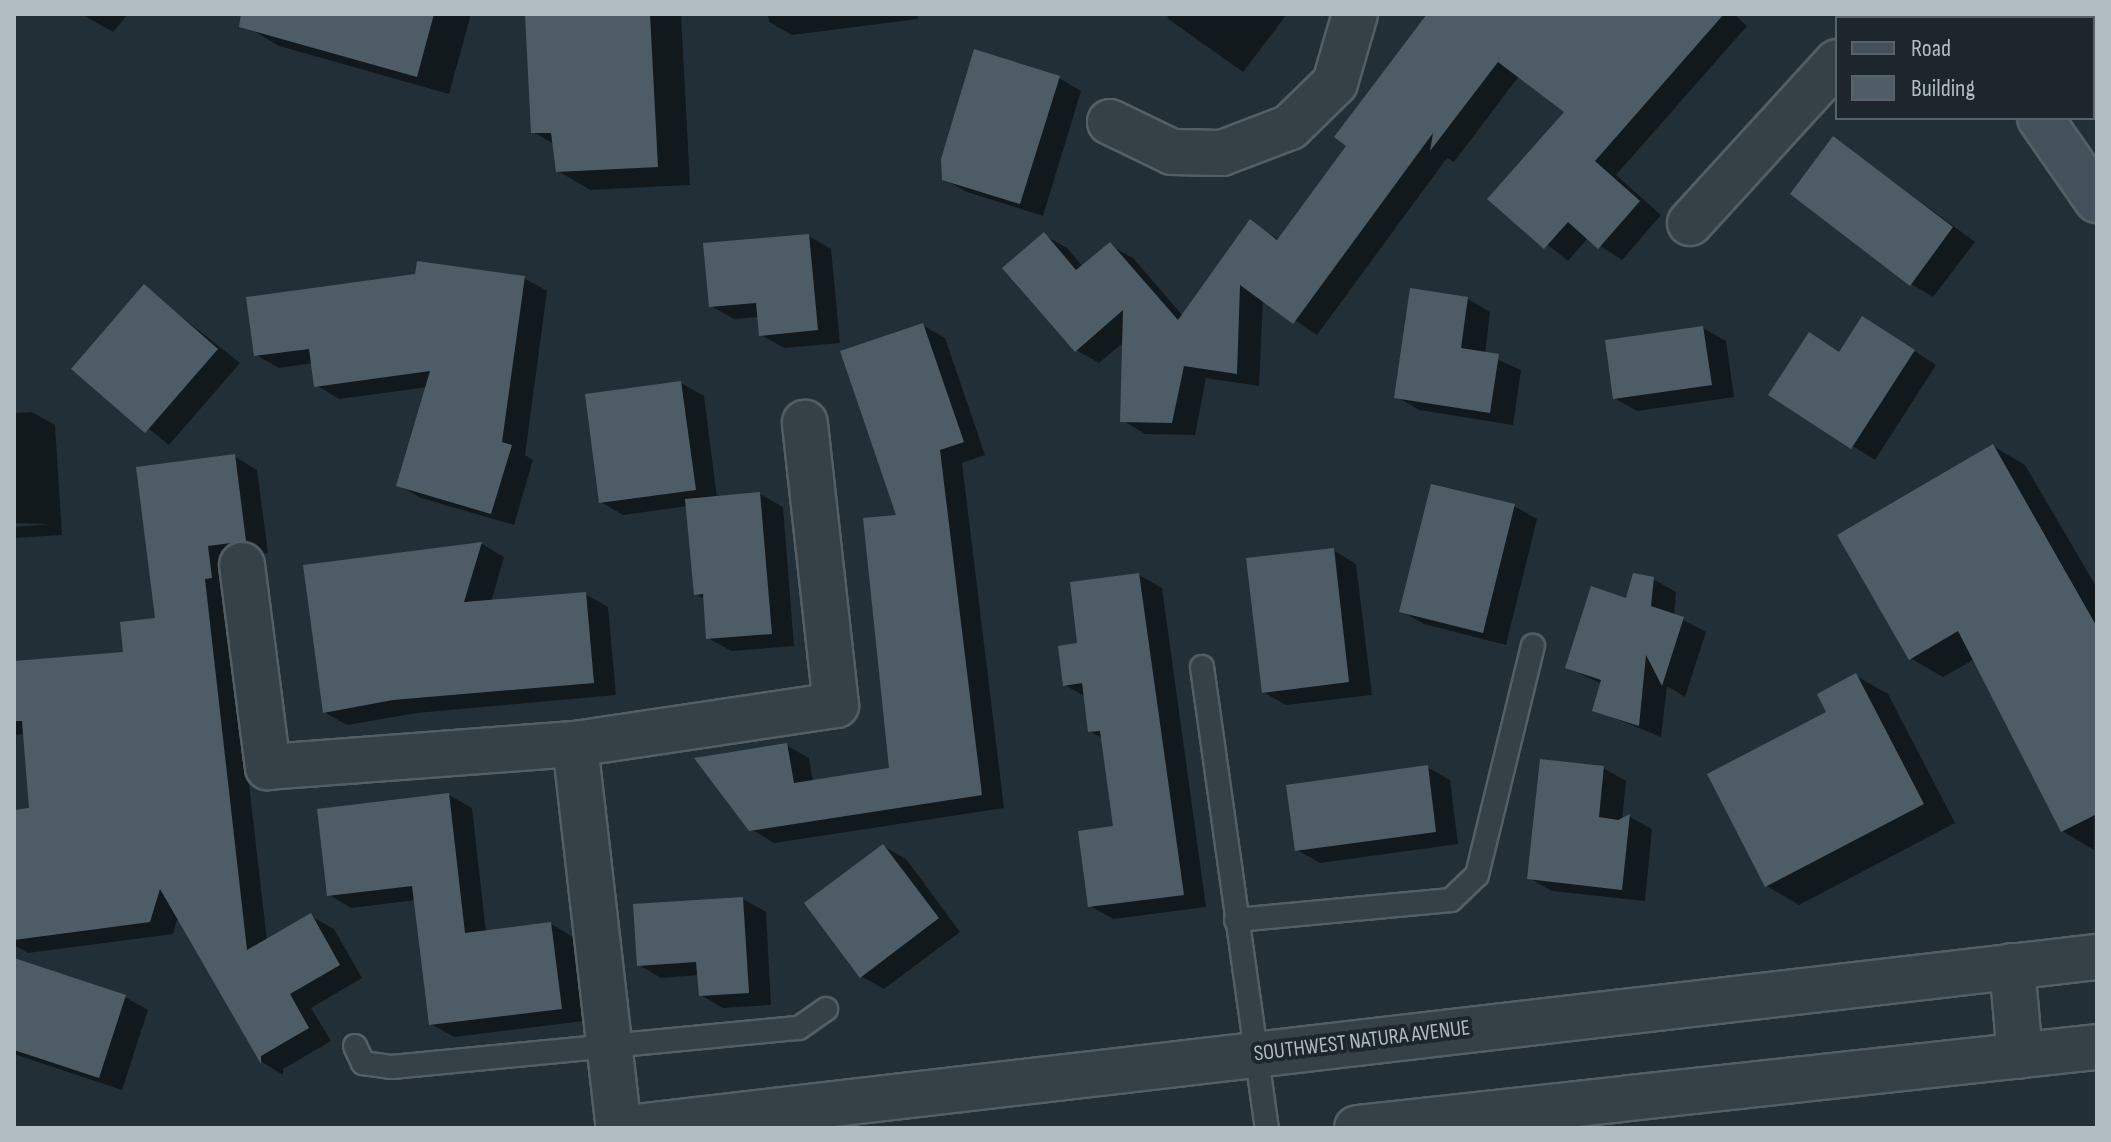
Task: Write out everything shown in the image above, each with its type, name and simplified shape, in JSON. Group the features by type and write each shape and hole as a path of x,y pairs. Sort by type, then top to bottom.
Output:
{"street":[{"path":"1110,122 1172,152 1222,153 1290,127 1335,83 1355,14"},
{"path":"1690,223 1835,64"},
{"path":"2041,120 2097,200"},
{"path":"242,565 268,767 575,744 836,705 805,423"},
{"path":"575,744 619,1128"},
{"name":"SOUTHWEST NATURA AVENUE","path":"627,1128 2097,957"},
{"path":"2012,966 2020,1056"},
{"path":"1357,1128 2097,1047"}],"lane":[{"path":"1236,920 1451,900 1477,875 1533,646"},
{"path":"1202,667 1267,1128"},
{"path":"355,1046 363,1063 392,1067 799,1028 826,1009"}],"building":[{"path":"241,14 434,14 417,77 239,27"},
{"path":"525,14 650,14 658,167 556,172 551,133 531,133"},
{"path":"1427,14 1724,14 1595,161 1640,201 1598,249 1568,222 1544,249 1487,199 1564,112 1498,62 1430,151 1433,133 1293,324 1240,285 1237,374 1184,366 1172,423 1120,422 1123,310 1075,352 1002,268 1044,232 1076,270 1110,242 1178,320 1250,219 1277,240 1346,146 1334,137"},
{"path":"974,49 1060,76 1020,204 942,180 941,159"},
{"path":"1833,136 1953,227 1910,286 1790,194"},
{"path":"809,234 818,330 759,336 756,303 709,307 703,243"},
{"path":"417,261 525,276 502,442 512,445 491,514 396,486 430,371 314,387 309,349 254,356 246,297 415,274"},
{"path":"144,284 218,349 145,433 71,369"},
{"path":"1410,288 1468,297 1461,348 1499,354 1490,413 1394,398"},
{"path":"1862,316 1915,350 1851,449 1768,395 1809,332 1839,352"},
{"path":"923,323 964,442 940,450 982,795 749,831 694,758 787,743 794,783 889,768 863,518 896,515 840,351"},
{"path":"1703,326 1712,385 1613,399 1605,340"},
{"path":"681,381 696,490 599,503 585,394"},
{"path":"1993,444 2097,627 2097,814 2061,832 1958,631 1909,660 1837,535"},
{"path":"235,454 246,541 208,546 212,578 205,579 247,950 311,913 340,965 290,994 309,1028 261,1056 261,1064 160,889 150,922 14,940 14,810 29,808 22,721 14,721 14,661 123,652 120,622 155,618 136,467"},
{"path":"1431,484 1515,504 1483,633 1399,612"},
{"path":"760,492 772,634 706,639 703,594 694,595 685,499"},
{"path":"482,542 464,602 586,592 594,683 393,700 323,713 303,565"},
{"path":"1334,548 1349,682 1262,693 1246,558"},
{"path":"1139,573 1184,895 1088,907 1078,831 1113,826 1100,731 1088,732 1082,683 1063,686 1058,646 1077,643 1070,582"},
{"path":"1633,573 1654,577 1651,606 1684,617 1662,686 1646,655 1639,726 1592,711 1601,680 1565,668 1591,586 1626,598"},
{"path":"1856,673 1924,804 1765,887 1707,774 1826,712 1817,694"},
{"path":"1540,759 1604,766 1599,817 1618,820 1630,814 1622,890 1527,879"},
{"path":"1428,765 1436,832 1295,851 1286,785"},
{"path":"449,793 465,933 551,922 562,1009 429,1025 412,886 327,896 317,809"},
{"path":"883,844 939,918 860,978 804,903"},
{"path":"743,897 749,993 699,996 696,962 637,966 633,904"},
{"path":"14,958 126,995 99,1078 14,1050"}]}
